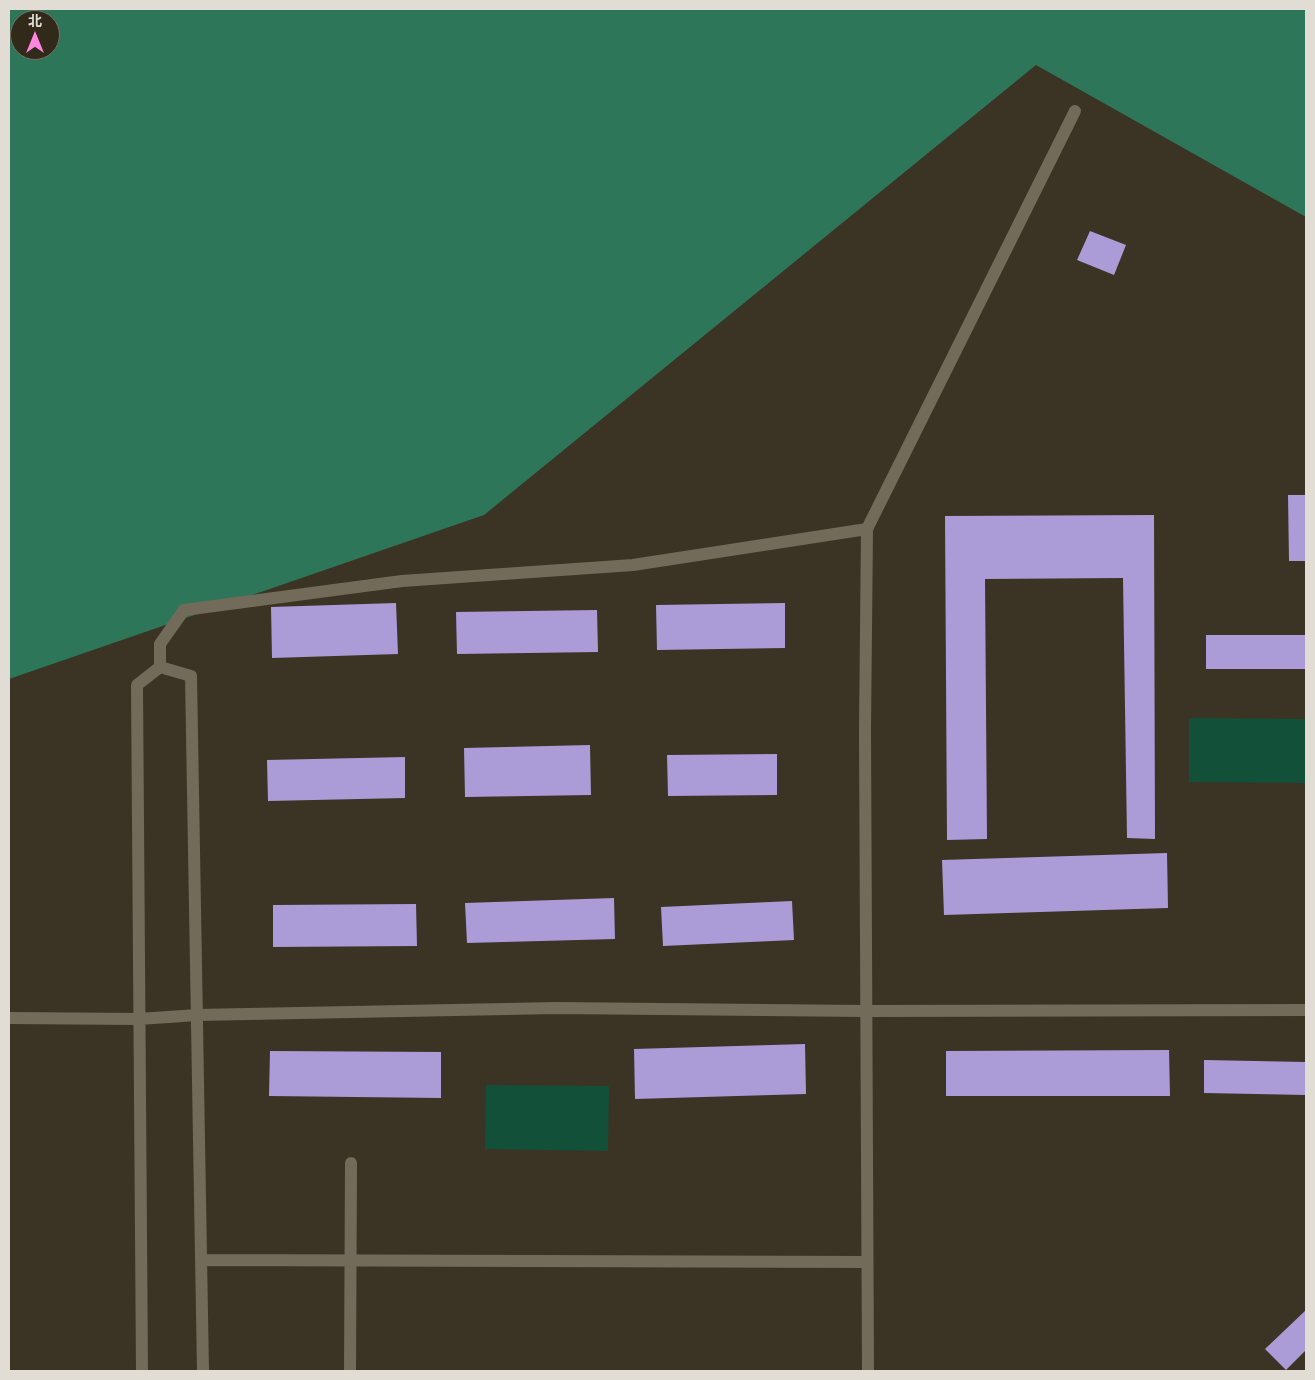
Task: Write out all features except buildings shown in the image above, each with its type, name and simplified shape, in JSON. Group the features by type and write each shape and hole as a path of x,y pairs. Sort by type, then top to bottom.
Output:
{"lane":[{"path":"868,1371 865,730 867,529 1075,111"},
{"path":"160,667 160,644 184,610 402,581 633,564 867,529"},
{"path":"160,667 191,676 203,1371"},
{"path":"142,1371 137,685 160,667"},
{"path":"9,1018 140,1019 197,1015 557,1008 866,1011 1306,1010"},
{"path":"350,1371 351,1163"},
{"path":"201,1260 867,1262"}],"green space":[{"path":"9,9 1306,9 1306,217 1036,65 484,515 9,679"},
{"path":"1189,718 1306,719 1306,783 1189,782"},
{"path":"486,1085 609,1086 608,1151 485,1149"}]}
